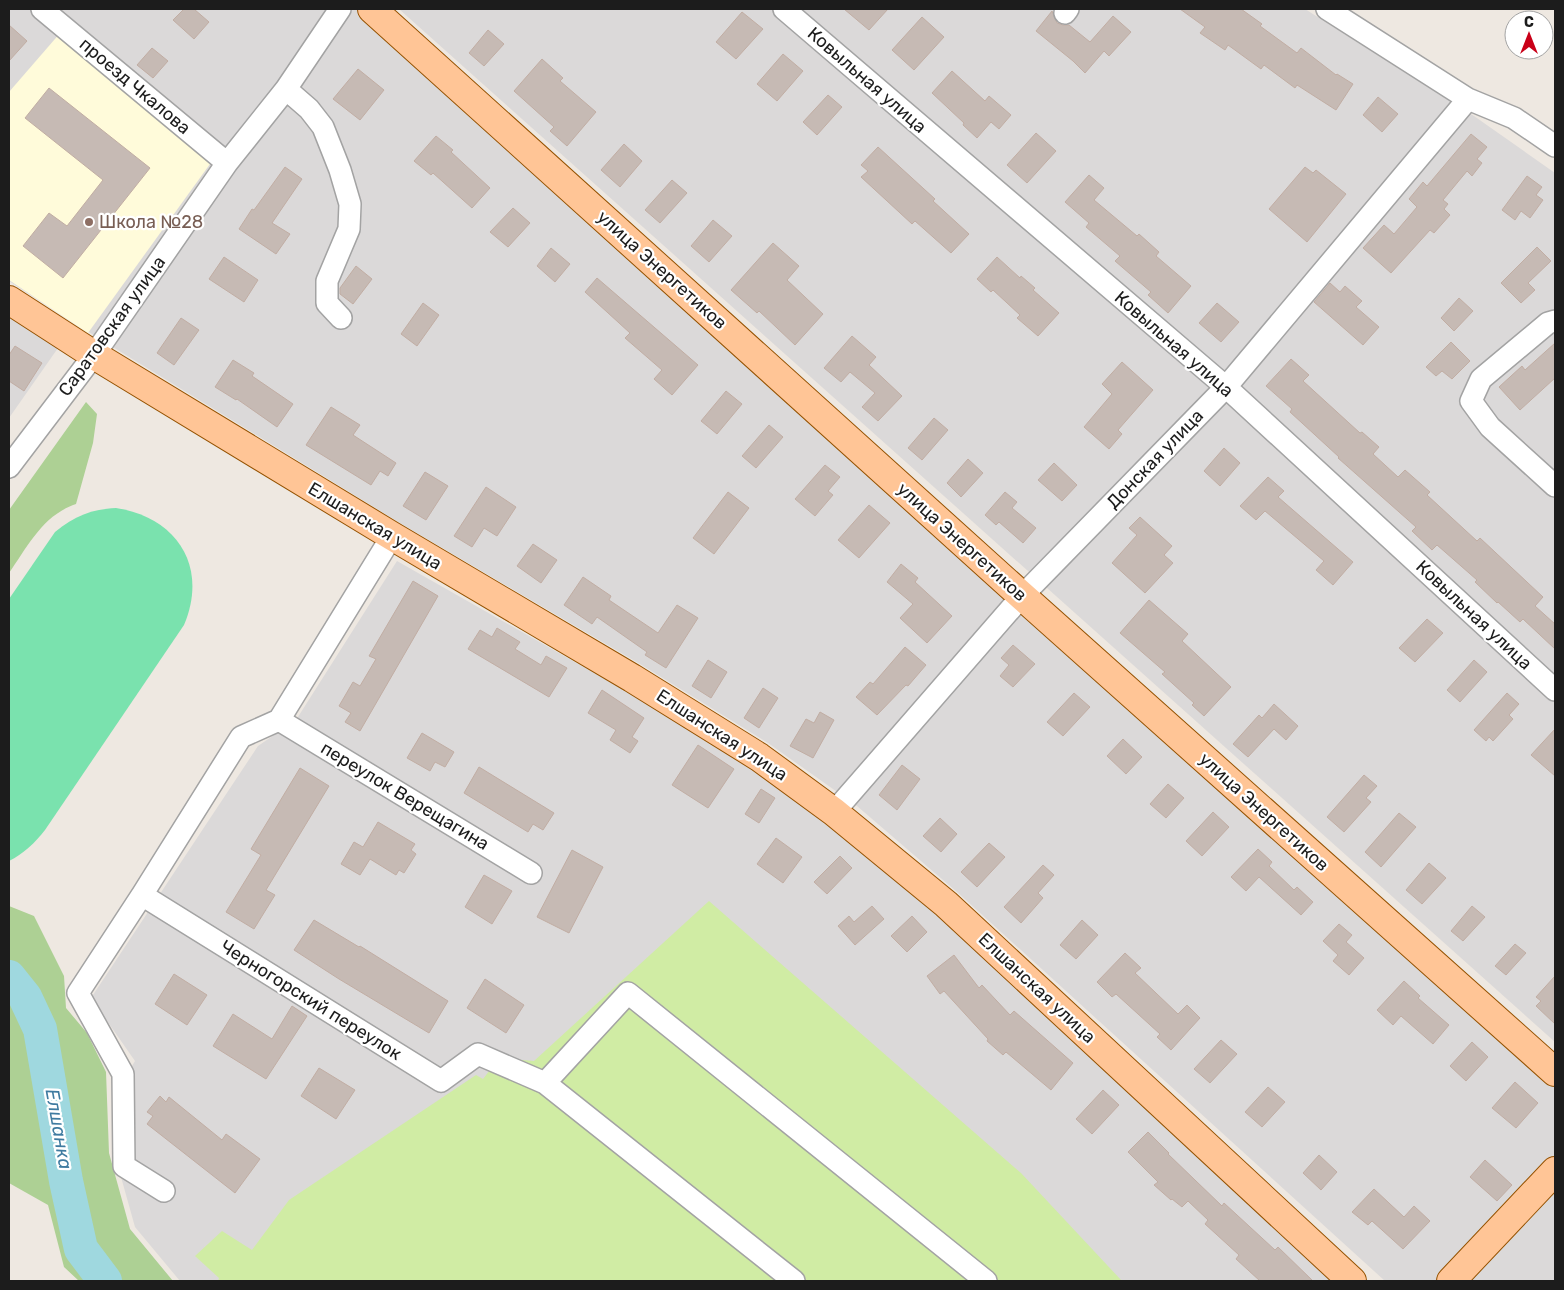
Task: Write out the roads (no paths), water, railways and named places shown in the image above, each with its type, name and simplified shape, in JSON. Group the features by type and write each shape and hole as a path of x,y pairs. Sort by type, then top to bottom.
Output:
{"main road":[{"name":"улица Энергетиков","path":"372,9 1022,596 1555,1072"},
{"name":"Елшанская улица","path":"9,300 94,355 392,536 632,678 759,757 834,812 946,904 1352,1281"},
{"path":"1451,1281 1555,1171"}],"street":[{"name":"проезд Чкалова","path":"42,9 227,163"},
{"name":"Саратовская улица","path":"9,466 94,355 227,163 286,89 340,9"},
{"name":"Ковыльная улица","path":"784,9 1226,387 1555,690"},
{"path":"1327,9 1468,99 1514,118 1555,146"},
{"path":"286,89 313,113 323,127 340,170 350,204 349,229 327,281 327,303 341,318"},
{"name":"Донская улица","path":"834,812 1022,596 1226,387 1468,99"},
{"path":"1555,321 1548,323 1481,379 1471,401 1490,427 1555,486"},
{"path":"164,1191 124,1166 122,1074 78,993 241,737 279,720 392,536"},
{"name":"переулок Верещагина","path":"279,720 531,873"},
{"name":"Черногорский переулок","path":"142,895 441,1081 478,1054 545,1083"},
{"path":"794,1281 545,1083 628,993 986,1281"}],"waterway":[{"name":"Елшанка","path":"9,977 25,997 40,1029 66,1181 81,1249 105,1281"}],"place":[{"name":"Школа №28","path":"89,222"}]}
